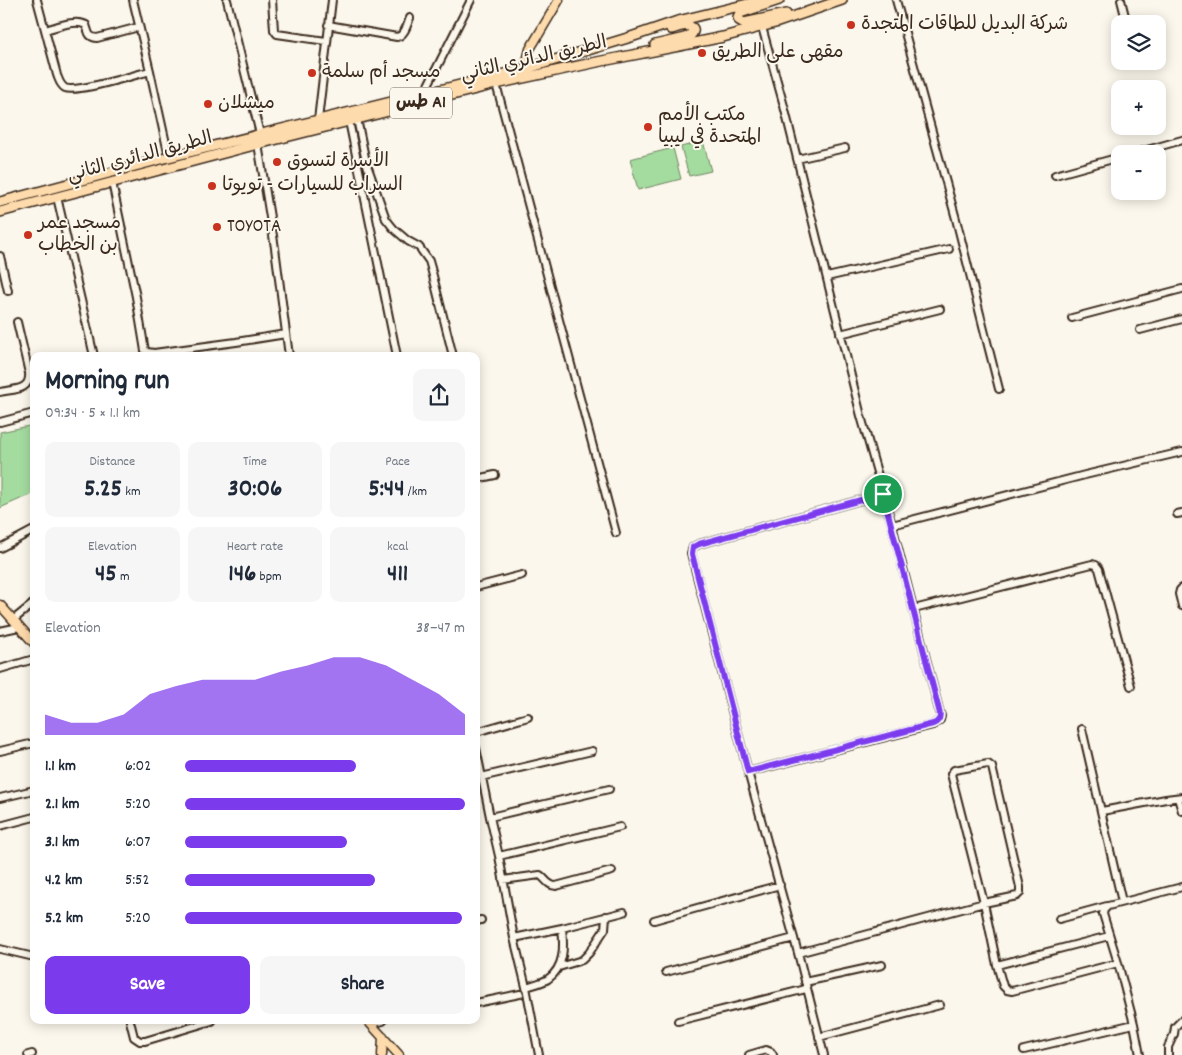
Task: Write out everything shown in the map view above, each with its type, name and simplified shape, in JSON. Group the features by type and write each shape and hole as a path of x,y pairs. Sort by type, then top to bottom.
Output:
{"highway":[{"name":"الطريق الدائري الثاني","path":"0,202 169,157 525,69 694,16 764,0"},
{"path":"779,0 740,13 738,16 739,20 744,23 779,16 832,0"},
{"name":"الطريق الدائري الثاني","path":"0,212 496,84 723,37 780,22 842,0"},
{"path":"597,62 685,38 690,36 693,30 689,26 684,26 631,37"}],"main road":[{"path":"525,69 530,49 559,0"},
{"path":"0,605 30,638"},
{"path":"374,1024 399,1055"},
{"path":"382,1055 383,1037"}],"street":[{"path":"37,0 59,81 64,87 68,89 94,85 150,71"},
{"path":"133,0 169,157"},
{"path":"227,0 260,134"},
{"path":"272,0 274,30 277,34 326,41"},
{"path":"318,120 332,0"},
{"path":"424,94 470,0"},
{"path":"896,0 956,219 999,389"},
{"path":"1121,0 1125,15"},
{"path":"328,25 400,37 404,33 410,18"},
{"path":"45,30 76,22 86,25 90,36 97,38 139,27"},
{"path":"748,772 937,723 940,720 914,610 861,416 784,106 762,26"},
{"path":"496,84 616,533"},
{"path":"353,120 396,352"},
{"path":"353,120 386,219 408,241 419,246 431,268 452,352"},
{"path":"1164,145 1182,140"},
{"path":"258,144 275,248 288,352"},
{"path":"797,159 845,148"},
{"path":"1055,175 1111,159"},
{"path":"112,182 136,297 145,351 150,352"},
{"path":"57,197 93,352"},
{"path":"827,277 949,249"},
{"path":"0,256 8,291"},
{"path":"1072,318 1182,289"},
{"path":"840,334 940,309"},
{"path":"1140,330 1182,319"},
{"path":"0,392 25,387 30,380 17,322"},
{"path":"161,352 286,334"},
{"path":"0,422 30,414"},
{"path":"892,525 1182,452"},
{"path":"480,478 495,475"},
{"path":"824,1055 692,554 693,547 699,544 883,494"},
{"path":"0,548 30,532"},
{"path":"914,610 1092,564 1096,565 1099,569 1131,686"},
{"path":"480,586 522,575"},
{"path":"1182,588 1179,594 1182,606"},
{"path":"13,620 30,606"},
{"path":"0,631 19,626"},
{"path":"0,669 30,661"},
{"path":"480,731 528,717"},
{"path":"1082,729 1122,902"},
{"path":"0,751 30,744"},
{"path":"481,777 592,751"},
{"path":"798,953 984,903 1017,896 1020,891 992,767 988,764 954,770 951,774 984,903 1003,986 1007,990 1012,991 1118,964"},
{"path":"480,771 539,1055"},
{"path":"490,817 610,789"},
{"path":"0,798 30,791"},
{"path":"1102,811 1180,798 1182,811"},
{"path":"0,826 30,818"},
{"path":"499,856 620,827"},
{"path":"503,880 540,875 549,884 556,886 612,871"},
{"path":"654,920 780,886"},
{"path":"1059,919 1182,887"},
{"path":"1108,906 1103,914 1134,1024 1140,1055"},
{"path":"514,938 624,912"},
{"path":"559,967 582,960 604,929 606,916"},
{"path":"526,987 548,980 559,967 562,960 562,928"},
{"path":"997,965 1109,936"},
{"path":"666,972 794,938"},
{"path":"1,947 30,956"},
{"path":"678,1021 882,966"},
{"path":"480,1002 520,994"},
{"path":"819,1037 940,1005"},
{"path":"1168,1055 1168,1048 1175,1027 1182,1020"},
{"path":"131,1024 134,1037 140,1041 202,1024"},
{"path":"1024,1050 1134,1024"},
{"path":"748,1055 769,1050 773,1055"}],"green space":[{"path":"703,141 711,171 689,176 681,147"},
{"path":"673,148 681,179 638,190 630,159"},
{"path":"30,426 30,495 0,508 0,432"}],"place":[{"name":"شركة البديل للطاقات المتجدة","path":"851,25"},
{"name":"مقهى على الطريق","path":"702,53"},
{"name":"مسجد أم سلمة","path":"312,73"},
{"name":"ميشلان","path":"208,104"},
{"name":"مكتب الأمم المتحدة في ليبيا","path":"648,127"},
{"name":"الأسرة لتسوق","path":"277,162"},
{"name":"السراب للسيارات - تويوتا","path":"212,186"},
{"name":"TOYOTA","path":"217,227"},
{"name":"مسجد عمر بن الخطاب","path":"28,235"}],"route":[{"path":"883,494 940,720 937,723 748,772 692,554 693,547 883,494"}]}
